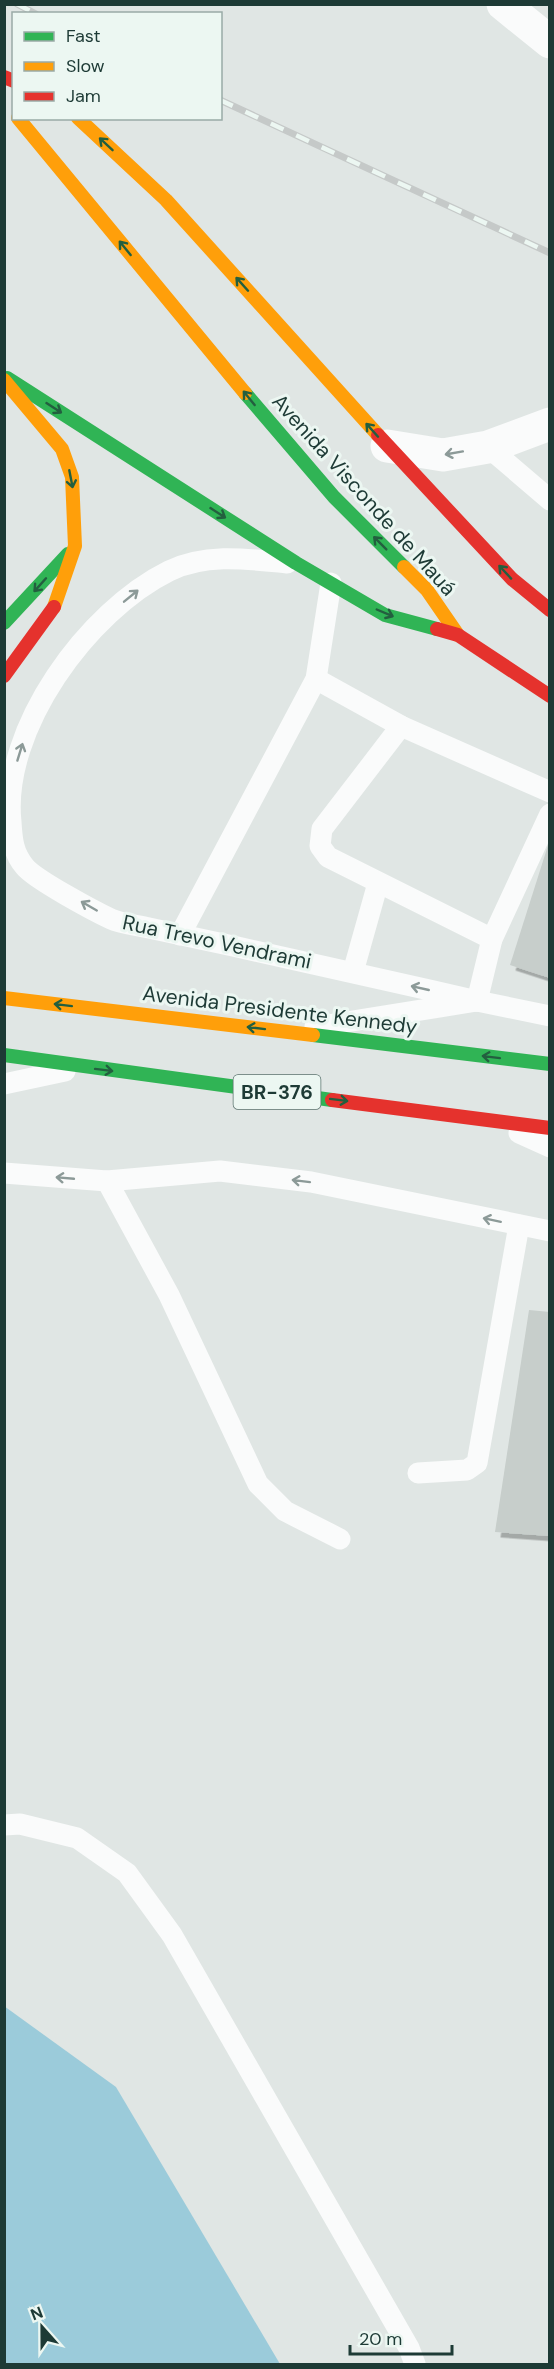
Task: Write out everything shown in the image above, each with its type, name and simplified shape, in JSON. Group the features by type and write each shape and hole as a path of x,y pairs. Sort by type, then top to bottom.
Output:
{"main road":[{"name":"Avenida Visconde de Mauá","path":"20,120 266,419 334,497 427,590 458,635"},
{"path":"80,120 166,200 387,446 512,579 549,610"},
{"name":"Avenida Visconde de Mauá","path":"4,378 296,563 385,615 458,635"},
{"path":"4,378 62,449 72,477 75,546 57,602 4,676"},
{"path":"4,623 75,546"},
{"path":"458,635 549,696"},
{"name":"Avenida Presidente Kennedy","path":"4,999 288,1031 549,1064"},
{"name":"BR-376","path":"4,1055 549,1128"}],"street":[{"path":"503,4 549,42"},
{"path":"387,446 443,455 488,447 549,424"}],"lane":[{"path":"488,447 549,500"},
{"name":"Rua Trevo Vendrami","path":"296,563 241,558 201,560 170,570 135,592 98,624 43,694 25,736 10,786 13,848 26,868 45,882 112,920 549,1016"},
{"path":"180,935 316,679 331,583"},
{"path":"316,679 401,726 549,792"},
{"path":"401,726 322,830 320,846 328,857 492,939"},
{"path":"288,1031 477,1001 492,939 549,814"},
{"path":"353,972 378,883"},
{"path":"4,1084 81,1067"},
{"path":"476,1118 534,1138 549,1147"},
{"path":"4,1173 107,1181 220,1171 310,1182 549,1231"},
{"path":"107,1181 169,1295 258,1484 285,1511 340,1539"},
{"path":"418,1473 467,1470 477,1463 519,1225"},
{"path":"4,1825 20,1824 77,1838 127,1873 172,1935 403,2338 415,2364"}],"water":[{"path":"4,2006 116,2087 280,2364 5,2364"}],"building":[{"path":"550,839 550,978 510,965"},
{"path":"529,1310 550,1312 550,1536 495,1532"}],"railway":[{"path":"17,4 32,12"},
{"path":"222,101 550,253"}],"traffic: fast":[{"path":"7,378 296,563 385,615 437,629"},
{"path":"245,393 334,497 404,567"},
{"path":"4,623 68,554"},
{"path":"313,1035 550,1064"},
{"path":"4,1055 332,1100"}],"traffic: slow":[{"path":"20,120 245,393"},
{"path":"80,120 166,200 378,435"},
{"path":"4,380 62,449 72,477 75,546 54,607"},
{"path":"404,567 427,590 458,635"},
{"path":"4,998 313,1035"}],"traffic: jam":[{"path":"4,77 12,80"},
{"path":"378,435 512,579 550,610"},
{"path":"4,676 54,607"},
{"path":"437,629 458,635 550,696"},
{"path":"332,1100 550,1128"}]}
